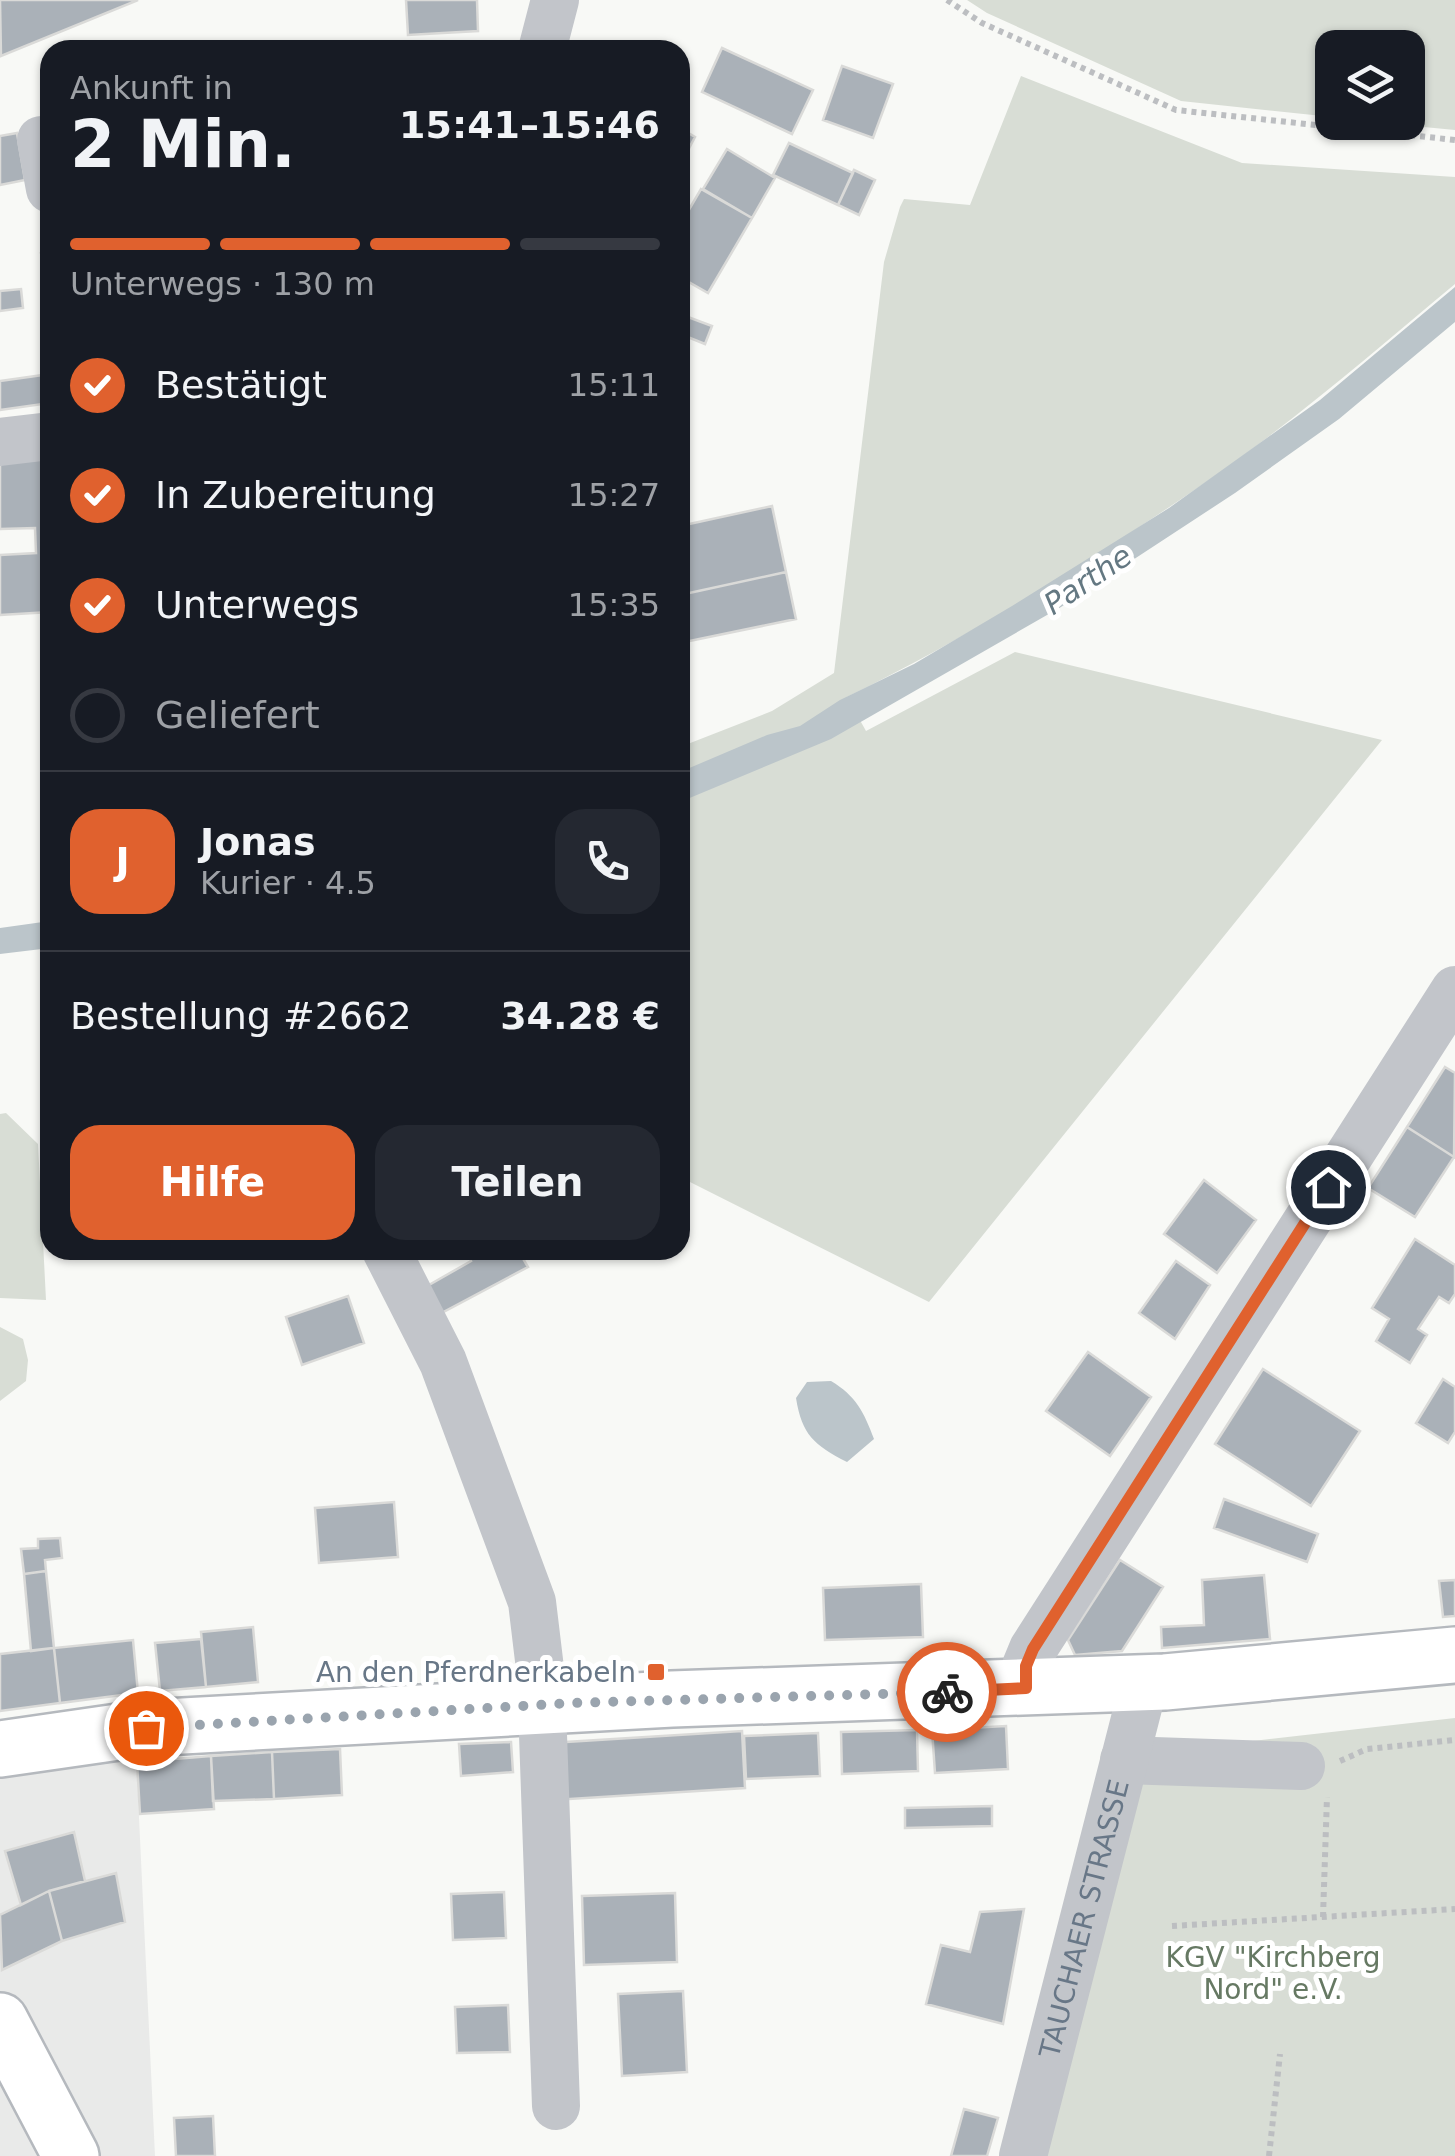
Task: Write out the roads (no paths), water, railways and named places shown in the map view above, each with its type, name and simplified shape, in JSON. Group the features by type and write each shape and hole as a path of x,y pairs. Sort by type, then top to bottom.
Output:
{"main road":[{"path":"0,1749 146,1728 540,1705 1144,1684 1455,1655"},
{"path":"0,2021 70,2156"}],"street":[{"path":"545,40 555,0"},
{"path":"0,442 40,437"},
{"path":"1026,1688 1026,1666 1033,1649 1455,990"},
{"path":"391,1260 443,1362 532,1602 541,1676 556,2106"},
{"name":"TAUCHAER STRASSE","path":"1023,2156 1144,1684"},
{"path":"1124,1760 1319,1773"}],"water":[{"name":"Parthe","path":"1455,287 1455,322 1339,419 1235,493 1061,607 831,739 690,798 690,768 767,735 800,726 840,700 914,664 1169,508 1320,400"},
{"path":"40,922 40,949 0,954 0,928"},
{"path":"831,1381 858,1406 874,1439 847,1462 811,1438 796,1398 807,1382"}],"place":[{"name":"An den Pferdnerkabeln","path":"656,1672"}],"park label":[{"name":"KGV \"Kirchberg Nord\" e.V.","path":"1273,1973"}]}
